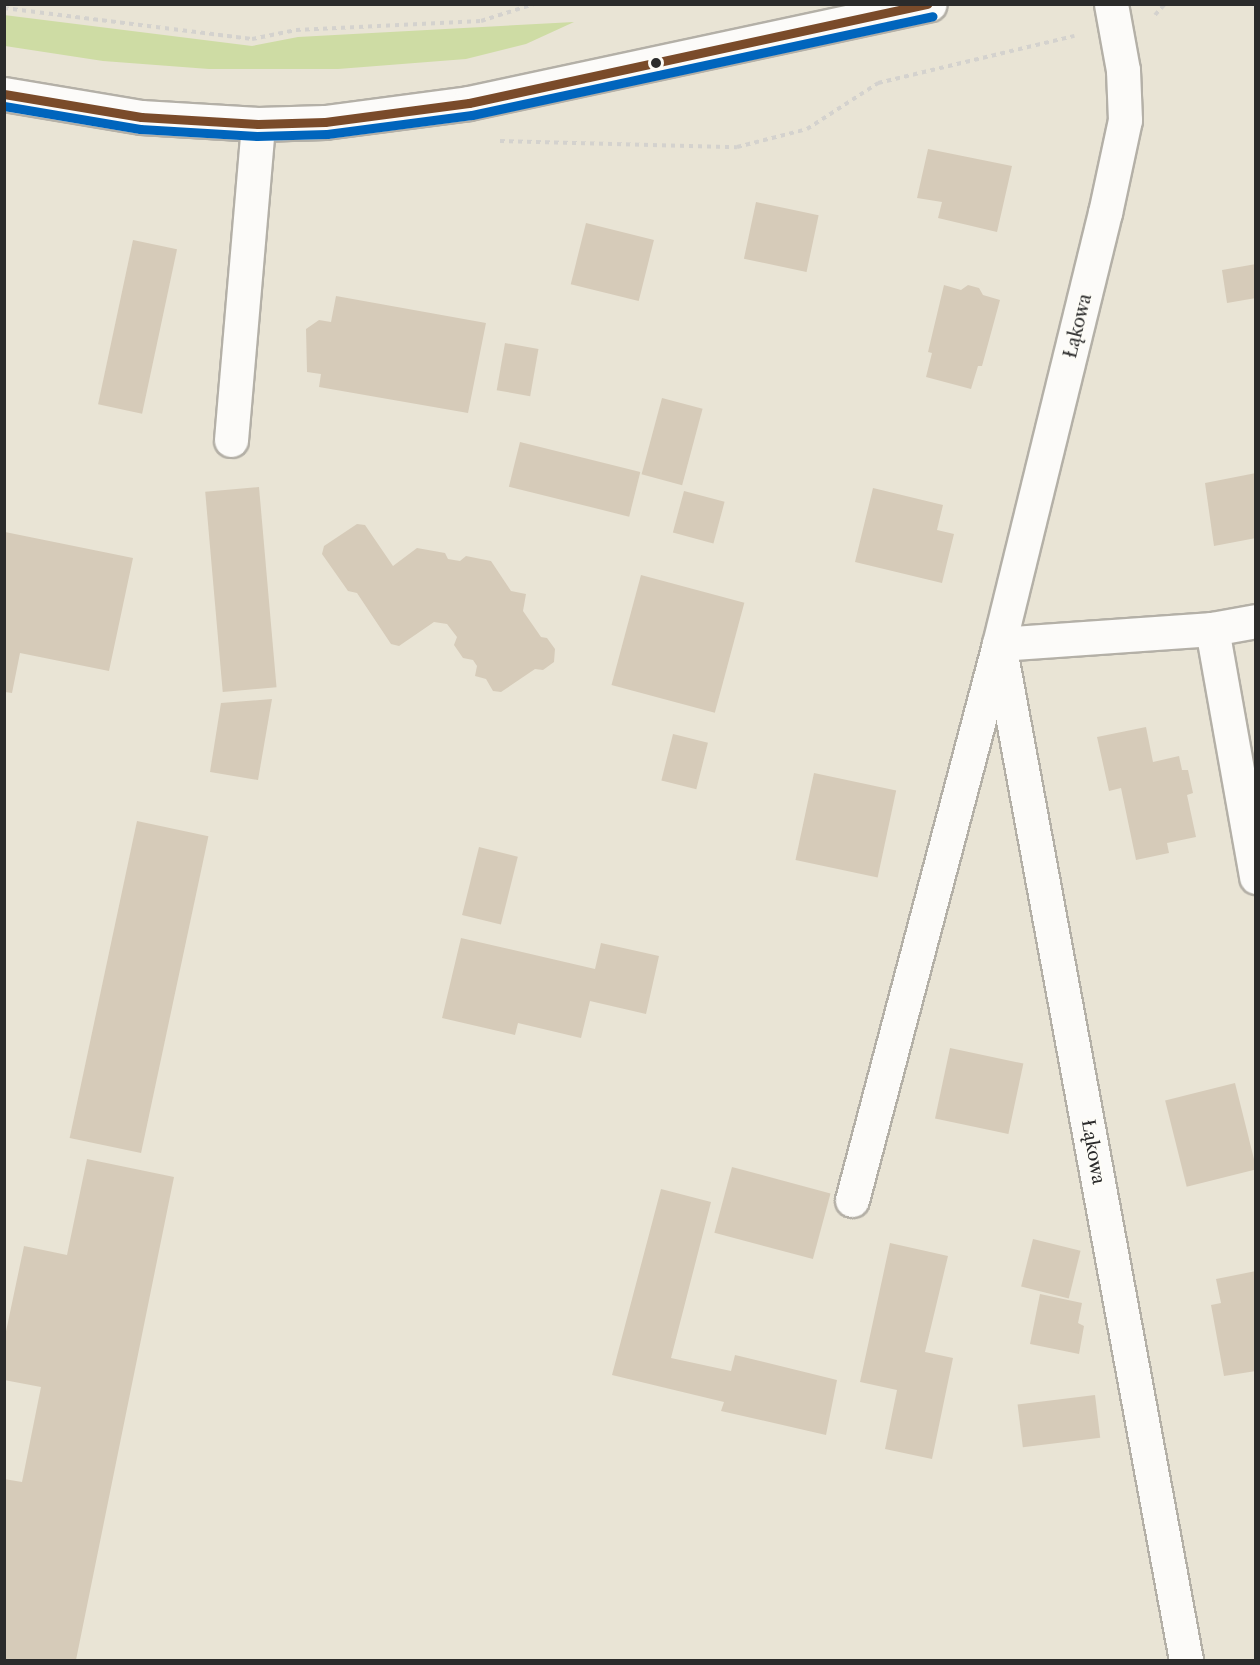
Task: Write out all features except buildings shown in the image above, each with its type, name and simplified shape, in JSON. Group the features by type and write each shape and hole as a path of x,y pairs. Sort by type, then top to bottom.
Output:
{"street":[{"path":"4,94 141,117 258,124 324,122 469,103 929,4"},
{"name":"Łąkowa","path":"852,1200 999,644 1105,213 1125,120 1123,70 1111,4"},
{"path":"231,440 258,124"},
{"path":"999,644 1212,629 1256,621"},
{"path":"1212,629 1256,877"},
{"name":"Łąkowa","path":"999,644 1186,1660"}],"path":[{"path":"4,8 252,39 296,30 481,21 534,4"}],"green space":[{"path":"4,15 252,46 298,37 574,22 526,44 466,59 338,69 209,69 103,61 5,46"}],"transit line":[{"path":"4,94 141,117 258,124 325,122 469,103 927,4"},
{"path":"4,106 140,129 257,136 327,134 472,115 932,16"}]}
